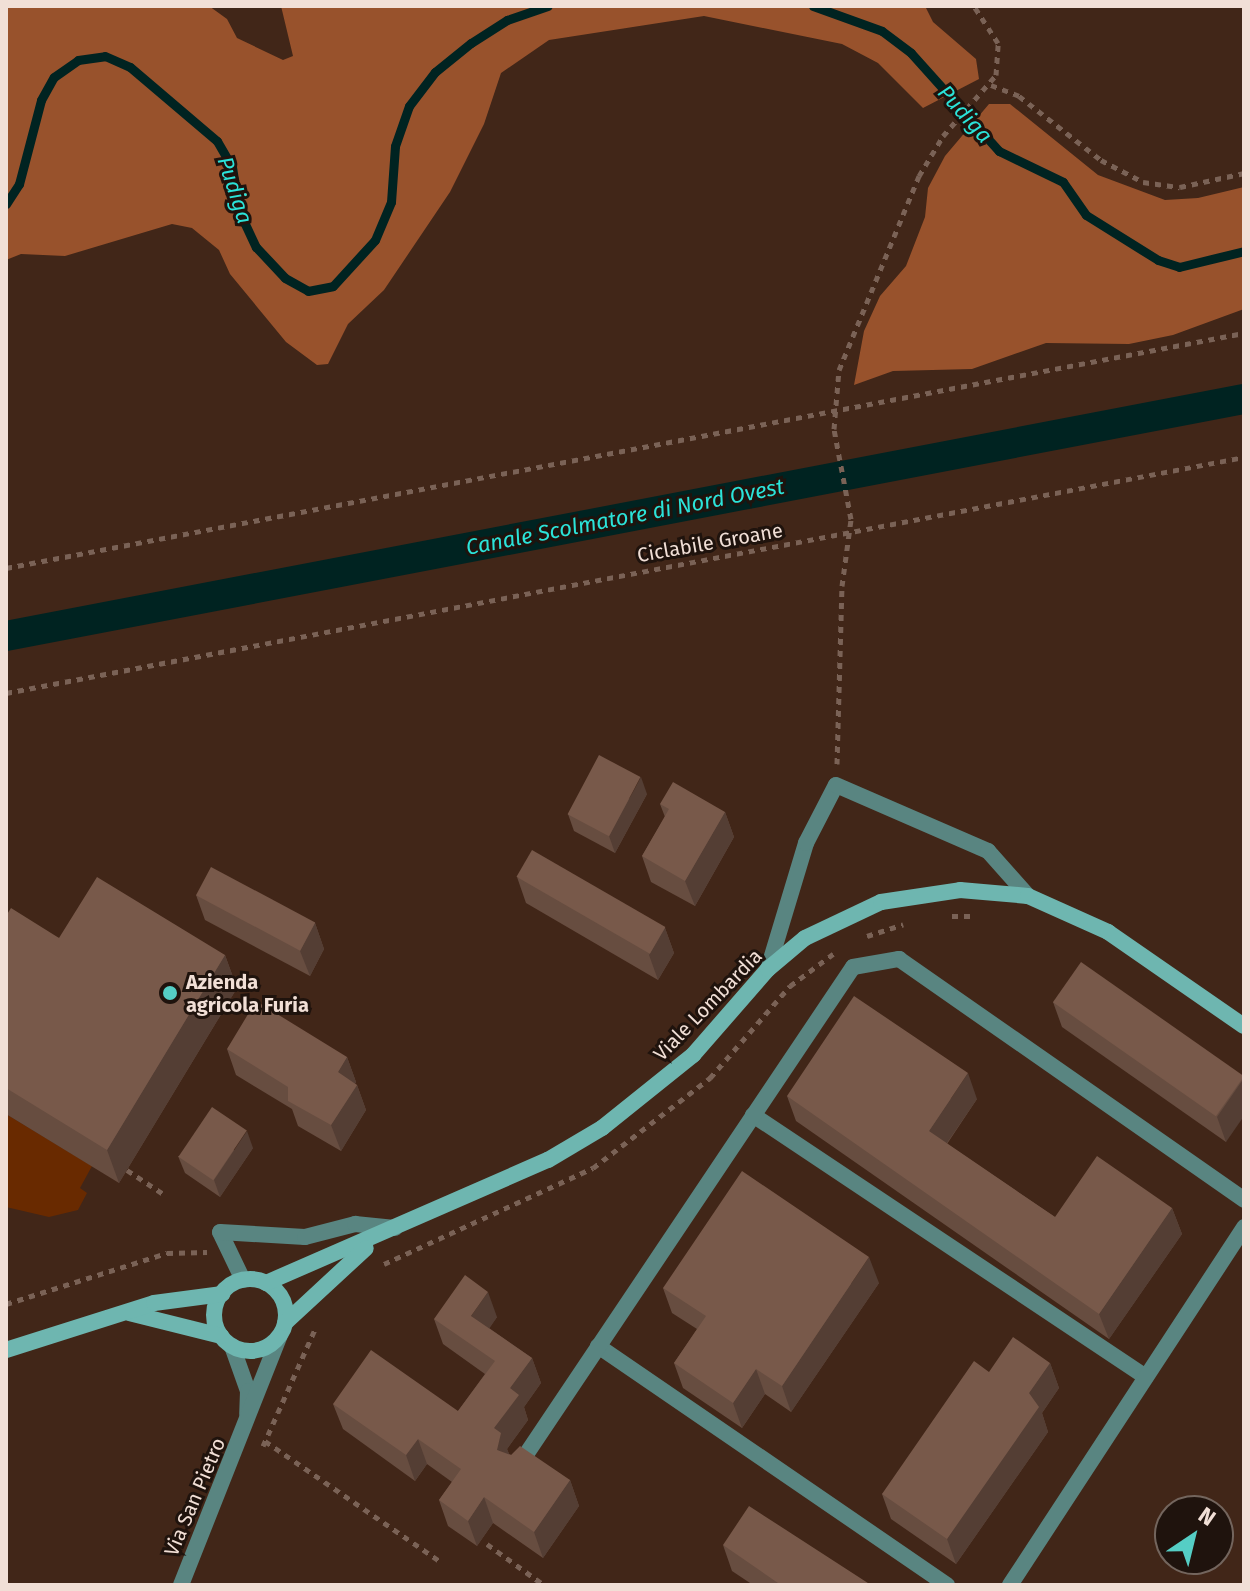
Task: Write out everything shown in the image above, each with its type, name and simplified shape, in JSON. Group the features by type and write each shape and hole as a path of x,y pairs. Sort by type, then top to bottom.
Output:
{"street":[{"path":"768,969 806,843 836,785 988,851 1028,896"},
{"name":"Viale Lombardia","path":"266,1283 380,1236 548,1160 602,1128 693,1055 768,969 805,938 881,902 960,890 1028,896 1108,932 1244,1026"},
{"path":"516,1470 853,967 899,959 1244,1200"},
{"path":"753,1115 1146,1377"},
{"path":"243,1280 220,1232 305,1237 355,1224 397,1228"},
{"path":"1010,1585 1244,1227"},
{"name":"Viale Lombardia","path":"282,1330 308,1297 380,1236"},
{"path":"6,1350 124,1312 222,1294 243,1280 266,1283 283,1300 282,1330 256,1351 124,1312"},
{"path":"222,1294 214,1310 226,1341"},
{"name":"Via San Pietro","path":"181,1585 247,1425 282,1330"},
{"name":"Via San Pietro","path":"226,1341 248,1391 247,1425"},
{"path":"598,1346 947,1585"}],"path":[{"path":"836,785 851,519 834,429 839,370 864,300 919,176 954,123 991,85 999,65 998,43 974,6"},
{"path":"991,85 1019,96 1101,160 1143,182 1180,187 1244,173"},
{"path":"6,568 834,407 1244,333"},
{"name":"Ciclabile Groane","path":"6,693 1244,457"},
{"path":"939,916 989,916"},
{"path":"856,940 908,923"},
{"path":"373,1270 593,1168 710,1078 790,986 844,948"},
{"path":"127,1170 162,1193"},
{"path":"6,1304 167,1253 216,1251"},
{"path":"259,1455 318,1323"},
{"path":"265,1441 441,1562"},
{"path":"487,1544 544,1585"}],"shaded area":[{"path":"6,6 209,6 227,19 237,38 283,60 293,56 281,6 925,6 933,22 976,59 979,79 923,108 878,63 842,44 704,16 549,40 501,73 484,124 450,192 384,290 348,324 328,364 317,365 286,342 230,274 219,250 192,228 172,224 65,256 21,254 6,260"},
{"path":"989,104 1010,104 1098,175 1165,200 1198,198 1244,187 1244,309 1173,335 1129,344 1046,343 972,369 893,371 854,385 864,331 880,296 906,266 925,217 928,188 945,156"},
{"path":"6,1114 92,1166 80,1188 87,1193 78,1210 49,1217 6,1207"}],"building":[{"path":"599,755 640,777 609,836 568,814"},
{"path":"673,782 725,812 685,881 642,856 669,809 660,804"},
{"path":"532,850 665,927 650,954 516,877"},
{"path":"211,867 315,922 300,951 196,895"},
{"path":"97,877 225,955 107,1150 6,1088 6,916 11,908 59,938"},
{"path":"1081,962 1244,1076 1216,1116 1053,1002"},
{"path":"854,996 968,1073 929,1131 1055,1217 1097,1156 1172,1208 1099,1314 787,1096"},
{"path":"256,1001 347,1057 338,1072 357,1085 331,1125 288,1101 288,1087 227,1049"},
{"path":"212,1107 247,1130 213,1180 178,1157"},
{"path":"742,1171 869,1257 782,1386 756,1369 733,1403 674,1363 706,1316 663,1288"},
{"path":"465,1275 488,1292 471,1316 532,1358 510,1388 519,1395 494,1428 501,1433 497,1450 511,1455 520,1446 570,1480 534,1532 484,1497 468,1521 439,1500 461,1469 418,1439 406,1455 333,1404 371,1350 458,1411 495,1361 434,1319"},
{"path":"1013,1337 1050,1363 1029,1393 1039,1407 947,1539 882,1494 974,1361 989,1372"},
{"path":"749,1506 871,1585 777,1585 723,1545"}],"waterway":[{"name":"Pudiga","path":"6,204 19,184 41,100 54,77 78,60 105,56 130,67 217,141 232,167 239,211 256,247 285,278 308,291 333,286 375,240 391,202 395,146 409,106 435,72 471,43 507,20 548,6"},
{"name":"Pudiga","path":"813,6 882,31 911,53 999,151 1063,182 1086,215 1158,260 1179,267 1244,251"},
{"name":"Canale Scolmatore di Nord Ovest","path":"6,636 1244,399"}],"place":[{"name":"Azienda agricola Furia","path":"170,993"}]}
